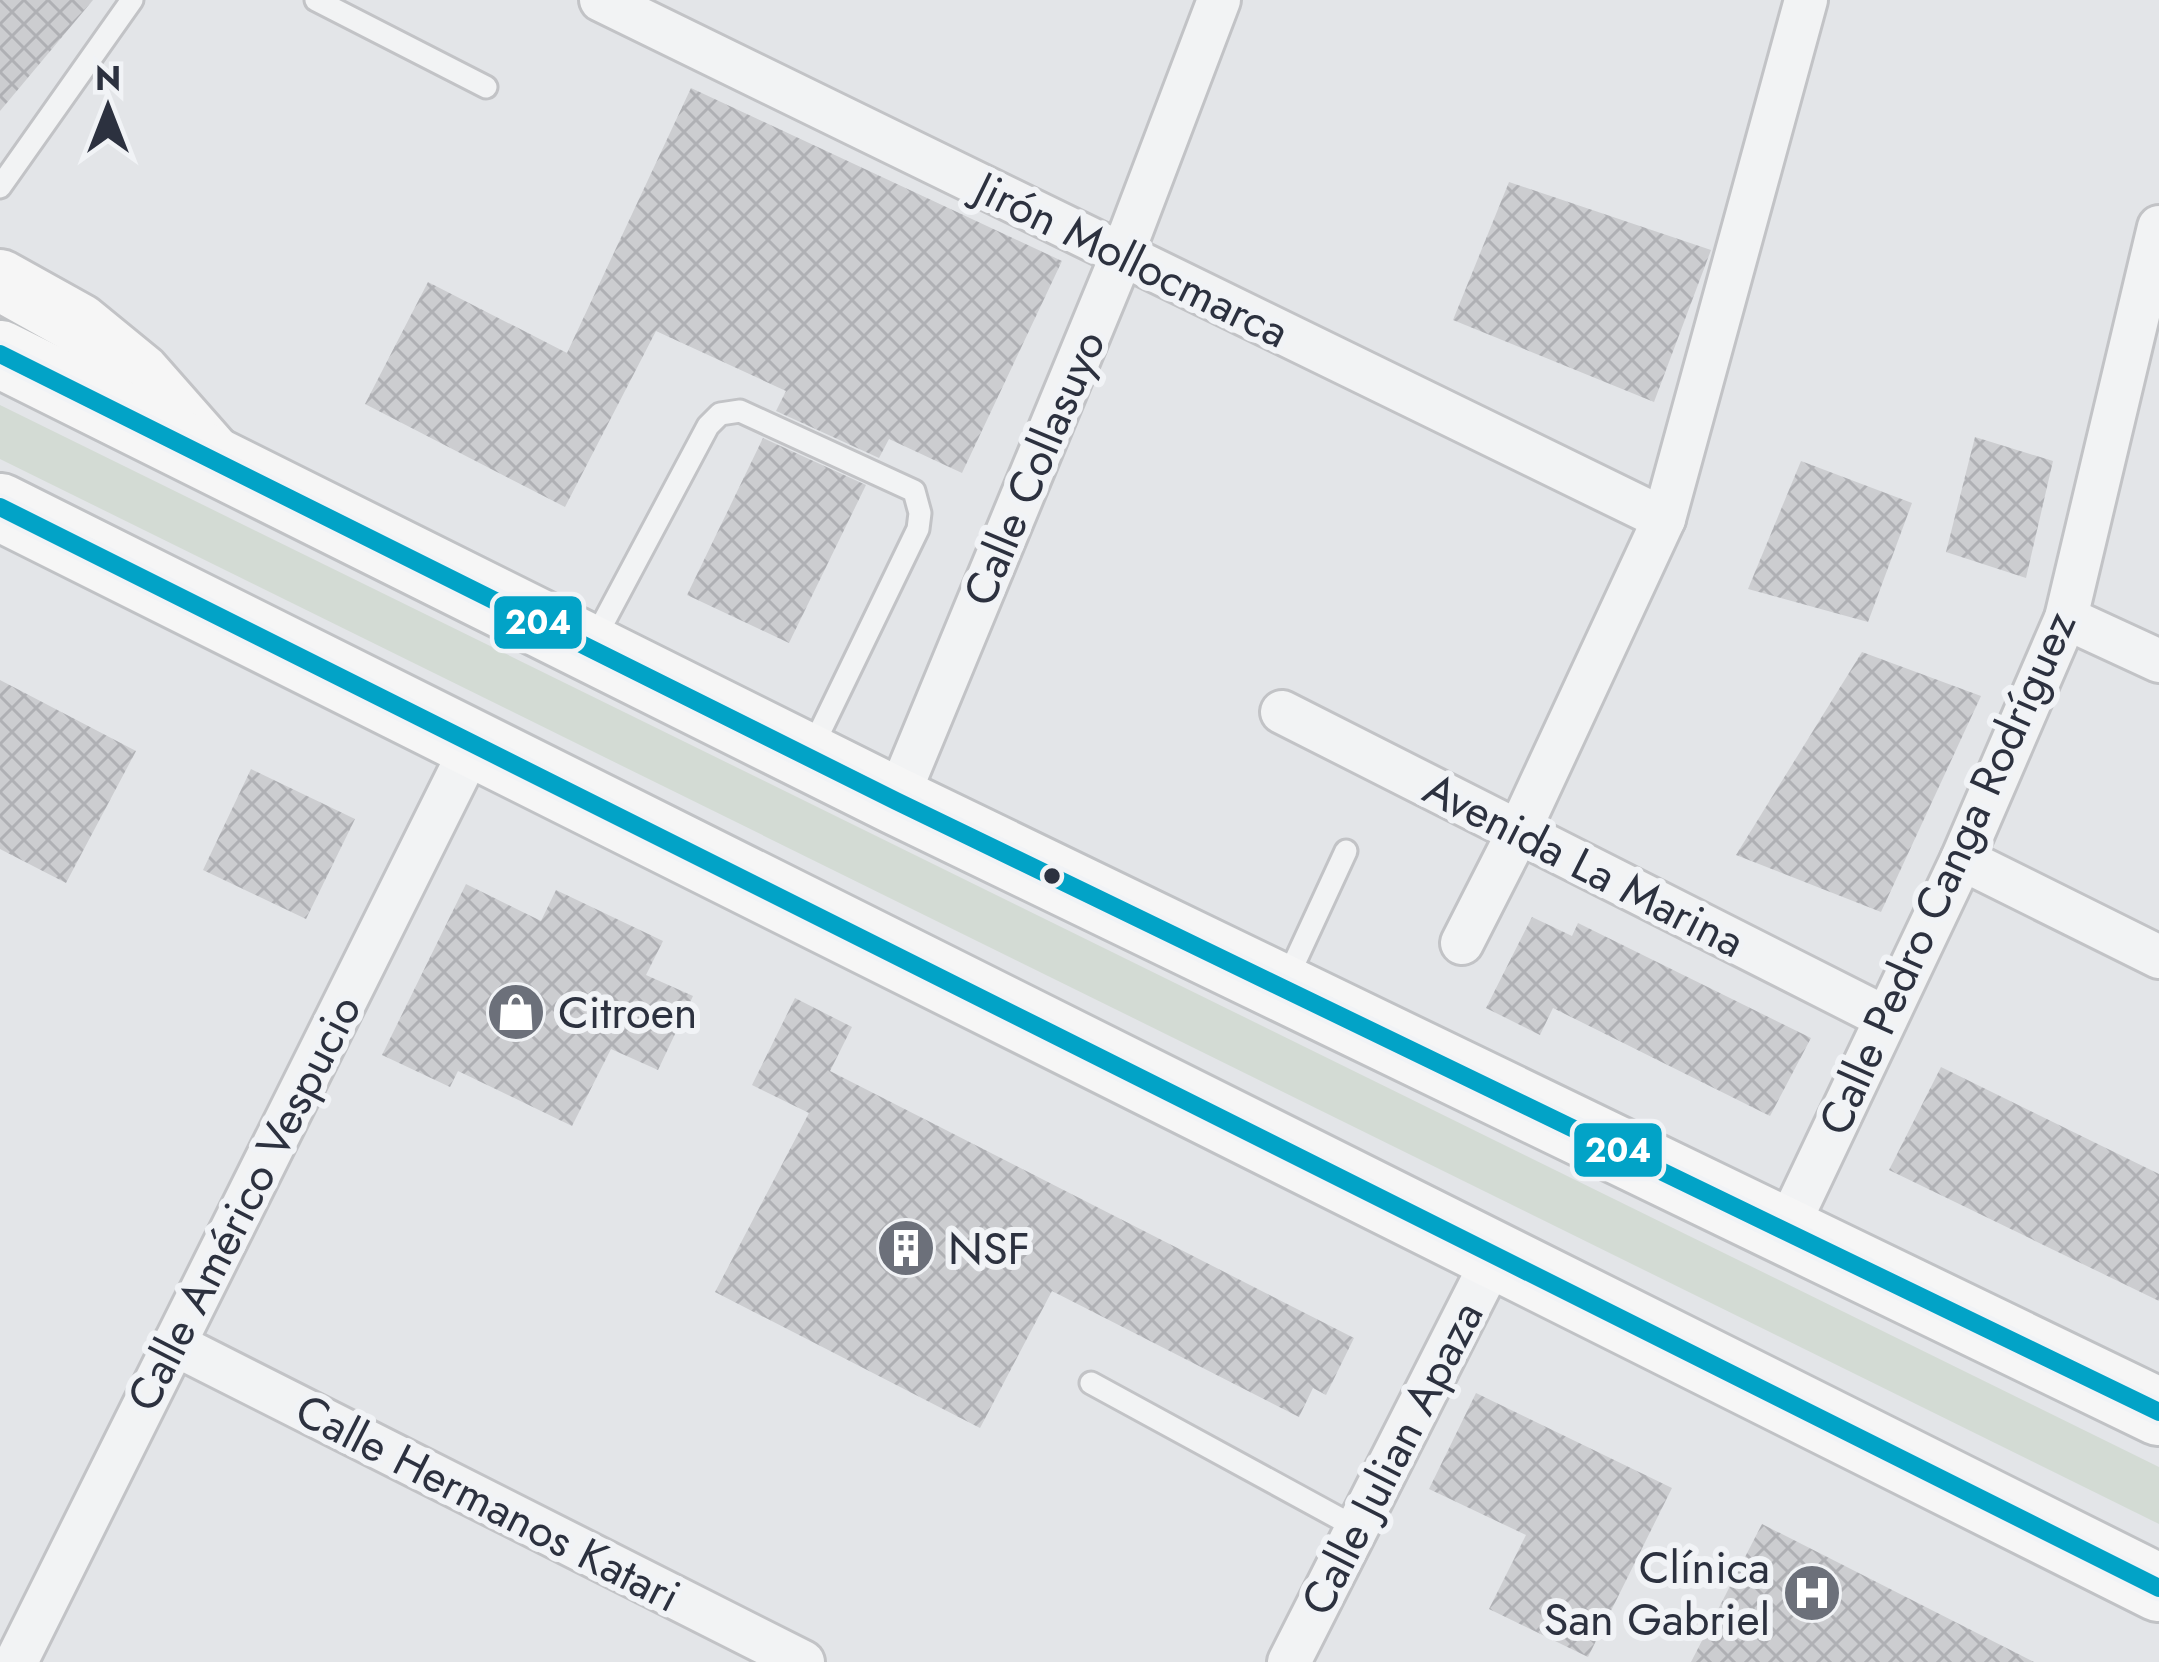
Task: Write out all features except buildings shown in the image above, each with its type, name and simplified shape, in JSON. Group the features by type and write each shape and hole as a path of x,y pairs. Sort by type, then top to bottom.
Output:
{"main road":[{"path":"0,280 79,325 140,374 218,463"},
{"path":"0,355 896,801 2159,1412"},
{"path":"0,507 2159,1588"}],"street":[{"name":"Calle Collasuyo","path":"896,801 1122,255 1220,0"},
{"path":"1462,943 1519,832 1664,519 1806,0"},
{"name":"Jirón Mollocmarca","path":"619,4 1664,519"},
{"name":"Calle Pedro Canga Rodríguez","path":"1785,1232 1962,859 2066,618 2159,227"},
{"path":"2066,618 2159,661"},
{"name":"Avenida La Marina","path":"1282,712 1886,1018"},
{"name":"Calle Américo Vespucio","path":"16,1662 473,746"},
{"path":"1962,859 2159,957"},
{"name":"Calle Julian Apaza","path":"1288,1662 1496,1254"},
{"name":"Calle Hermanos Katari","path":"174,1344 803,1662"}],"lane":[{"path":"0,187 133,0"},
{"path":"316,0 486,87"},
{"path":"590,647 708,426 721,414 740,411 914,491 920,513 917,529 808,756"},
{"path":"1282,989 1346,851"},
{"path":"1091,1383 1357,1528"}],"shaded area":[{"path":"0,405 2159,1467 2159,1524 0,459"}],"transit line":[{"name":"204","path":"0,354 896,801 2159,1412"},
{"name":"204","path":"0,507 2159,1588"}],"place":[{"name":"Citroen","path":"516,1012"},
{"name":"NSF","path":"906,1248"},
{"name":"Clínica San Gabriel","path":"1812,1593"}]}
